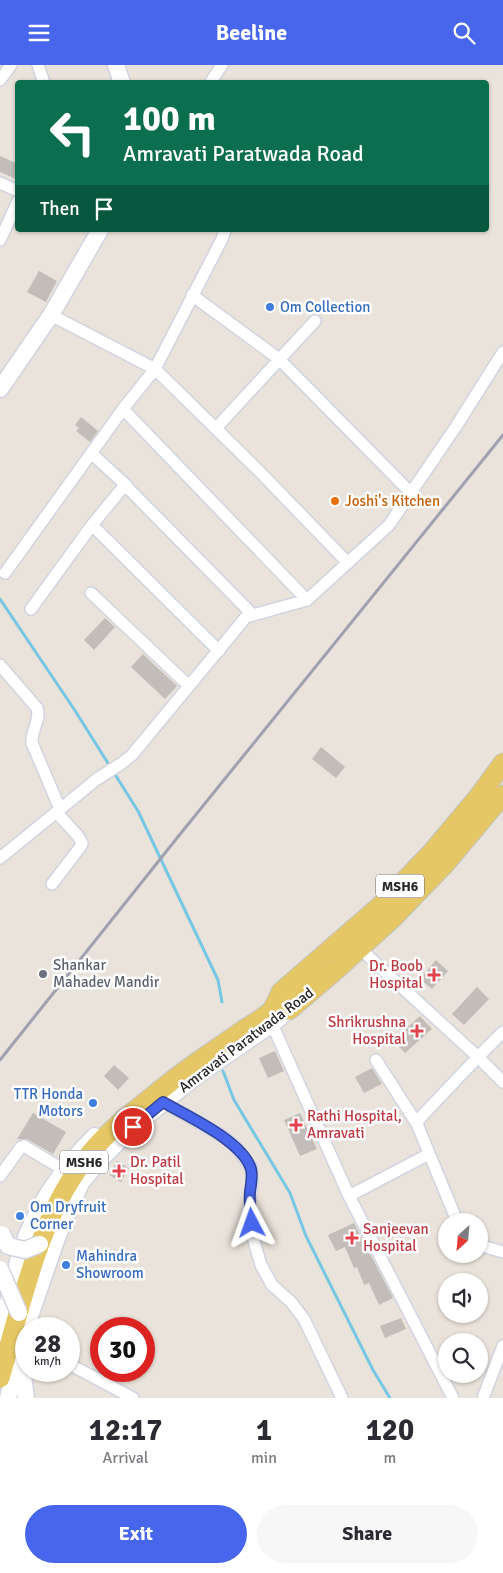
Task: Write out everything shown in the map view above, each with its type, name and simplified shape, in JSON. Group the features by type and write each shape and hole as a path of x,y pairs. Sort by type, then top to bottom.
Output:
{"main road":[{"path":"116,65 121,80"},
{"path":"0,389 51,315 99,232"},
{"name":"MSH6","path":"0,1333 25,1237 64,1170 77,1153 120,1113 184,1062 353,943 380,907 432,852 479,796 503,763"},
{"name":"Amravati Paratwada Road","path":"31,1317 58,1235 71,1203 81,1183 99,1161 133,1127 274,1015 353,943 394,917 445,864 503,795"},
{"name":"MSH6","path":"274,1015 281,992"},
{"name":"Amravati Paratwada Road","path":"0,1378 29,1271 57,1203 76,1171 106,1136 177,1076 274,1015"},
{"path":"1,1232 8,1246 25,1250 40,1244"},
{"path":"0,1269 19,1313"},
{"name":"Amravati Paratwada Road","path":"8,1398 15,1372"},
{"path":"25,1382 26,1398"}],"street":[{"path":"0,81 11,65"},
{"path":"38,65 43,80"},
{"path":"0,183 15,190"},
{"path":"0,240 15,208"},
{"path":"5,573 123,409 155,369 224,232"},
{"path":"192,295 280,359 411,493"},
{"path":"51,315 155,369 260,471 348,563"},
{"path":"216,429 315,321"},
{"path":"0,858 97,779 132,755 246,617 307,601 389,525 457,425 503,352"},
{"path":"123,409 307,601"},
{"path":"91,453 127,486 253,615"},
{"path":"31,609 92,525 124,486 127,486"},
{"path":"92,525 219,651"},
{"path":"91,593 189,686"},
{"path":"0,665 37,708 38,718 34,727 32,743 58,811 82,843 52,884"},
{"path":"353,943 503,1082"},
{"path":"274,1015 349,1195 453,1398"},
{"path":"417,1124 503,1032"},
{"path":"376,1060 417,1124 454,1213"},
{"path":"163,1102 221,1135 235,1146 251,1167 250,1204 254,1241 261,1265 272,1285 291,1302 304,1319 342,1398"},
{"path":"0,1176 21,1147 24,1146 64,1170"},
{"path":"349,1195 429,1154"},
{"path":"488,1248 503,1252"},
{"path":"483,1398 503,1346"},
{"path":"80,1370 133,1398"}],"building":[{"path":"0,156 15,163 15,179 0,172"},
{"path":"39,271 57,281 46,302 27,292"},
{"path":"81,417 98,431 90,442 76,431 79,428 75,425"},
{"path":"105,618 115,627 94,650 84,640"},
{"path":"143,654 177,686 165,699 131,667"},
{"path":"321,747 345,767 336,778 312,759"},
{"path":"436,960 448,971 432,989 420,979"},
{"path":"477,987 489,999 464,1025 452,1014"},
{"path":"420,1016 432,1029 405,1053 393,1040"},
{"path":"275,1051 284,1071 268,1078 259,1058"},
{"path":"114,1065 129,1078 118,1090 104,1076"},
{"path":"372,1068 382,1084 364,1093 355,1077"},
{"path":"33,1113 66,1132 53,1154 27,1139 17,1139"},
{"path":"300,1113 317,1149 300,1156 284,1120"},
{"path":"117,1161 129,1168 121,1182 109,1175"},
{"path":"354,1223 393,1298 379,1305 369,1283 364,1285 357,1267 354,1268 345,1247 336,1251 328,1235"},
{"path":"401,1318 406,1329 385,1338 380,1326"}],"waterway":[{"path":"0,599 74,709 138,811 218,980 222,1002"},
{"path":"223,1071 234,1100 290,1193 306,1236 373,1370 390,1398"}],"railway":[{"path":"0,1060 503,435"}],"place":[{"name":"Om Collection","path":"270,307"},
{"name":"Joshi's Kitchen","path":"335,501"},
{"name":"Shankar Mahadev Mandir","path":"43,974"},
{"name":"Dr. Boob Hospital","path":"434,975"},
{"name":"Shrikrushna Hospital","path":"417,1031"},
{"name":"TTR Honda Motors","path":"93,1103"},
{"name":"Rathi Hospital, Amravati","path":"296,1125"},
{"name":"Dr. Patil Hospital","path":"119,1171"},
{"name":"Om Dryfruit Corner","path":"20,1216"},
{"name":"Sanjeevan Hospital","path":"352,1238"},
{"name":"Mahindra Showroom","path":"66,1265"}],"route":[{"path":"133,1127 163,1102 221,1135 235,1146 251,1167 250,1204 252,1223"}]}
